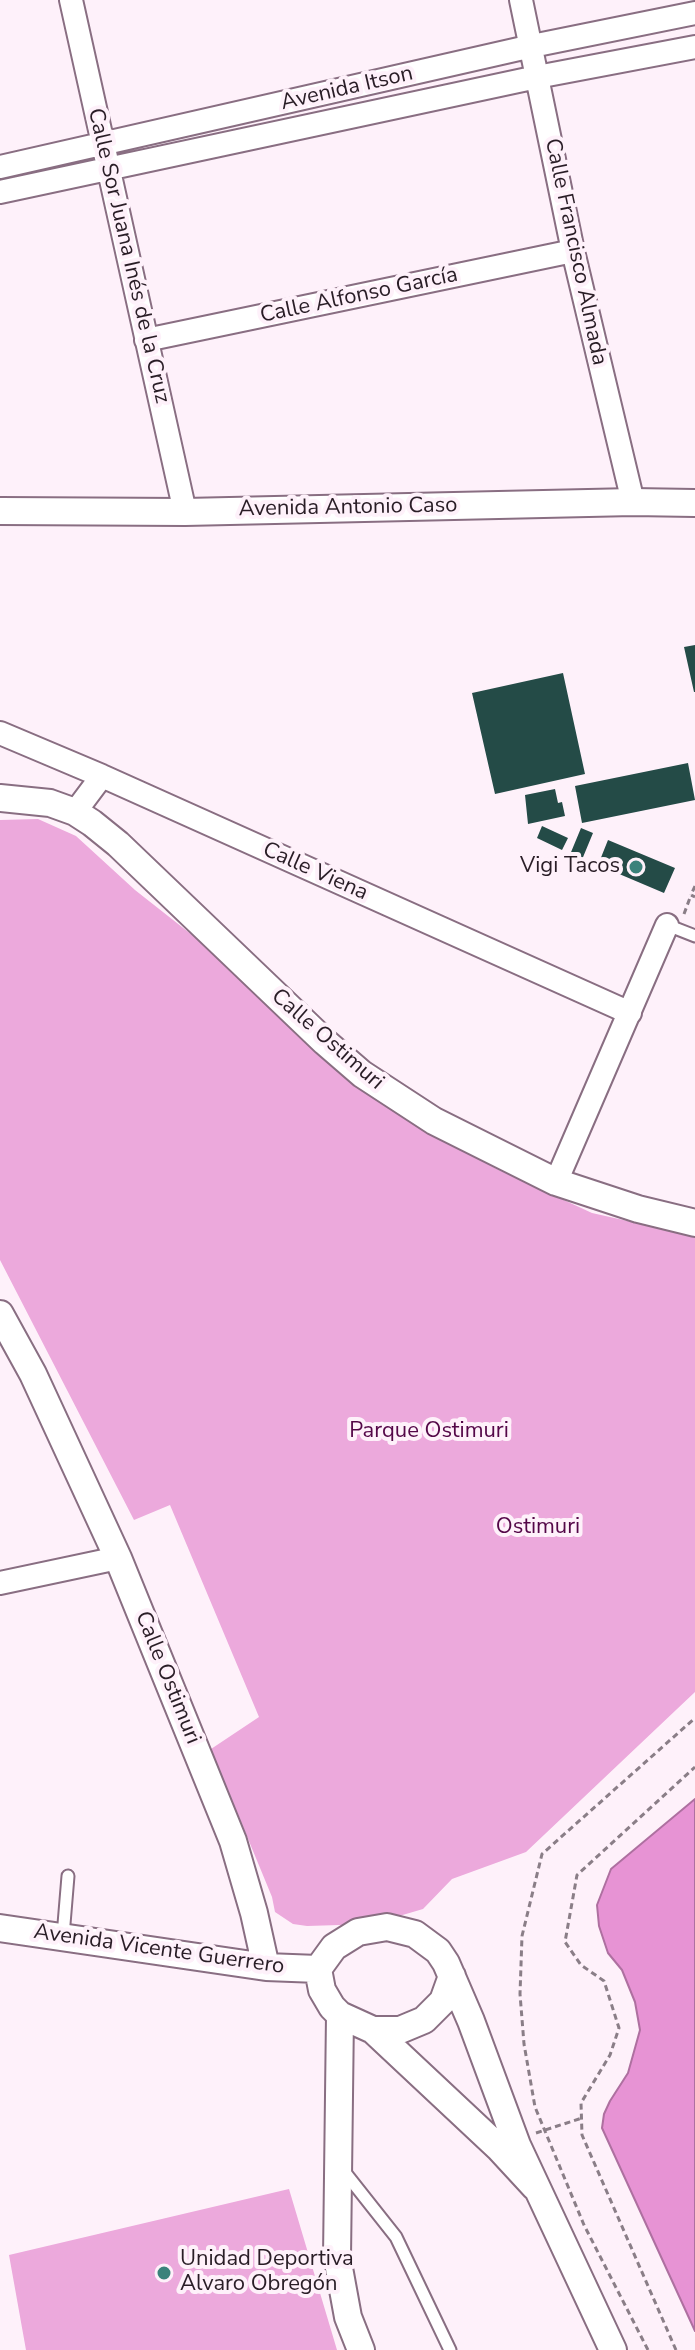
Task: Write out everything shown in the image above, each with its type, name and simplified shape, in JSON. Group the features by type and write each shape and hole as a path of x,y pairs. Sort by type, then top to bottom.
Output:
{"street":[{"name":"Calle Sor Juana Inés de la Cruz","path":"71,0 185,512"},
{"name":"Calle Francisco Almada","path":"521,0 573,251 633,502"},
{"name":"Avenida Itson","path":"0,167 532,46 695,13"},
{"name":"Avenida Itson","path":"0,192 537,77 695,47"},
{"name":"Calle Alfonso García","path":"146,340 573,251"},
{"name":"Avenida Antonio Caso","path":"0,511 185,512 695,503"},
{"name":"Calle Viena","path":"0,733 630,1013"},
{"path":"75,812 102,776"},
{"name":"Calle Ostimuri","path":"0,798 50,803 75,812 118,844 270,992 362,1074 434,1121 556,1182 624,1205 695,1223"},
{"path":"556,1182 630,1013 672,927"},
{"name":"Calle Ostimuri","path":"0,1314 33,1374 118,1558 233,1841 266,1967"},
{"path":"0,1583 118,1558"},
{"path":"535,2187 499,2148 373,2030 340,2015 322,1990 318,1969 345,1938 358,1932 387,1927 415,1934 438,1951 452,1976 535,2187 613,2350"},
{"name":"Avenida Vicente Guerrero","path":"0,1928 266,1967 318,1969"},
{"path":"373,2030 400,2030 424,2020 443,2001 452,1976"},
{"path":"340,2015 337,2257 348,2317 361,2350"}],"lane":[{"path":"672,927 695,936"},
{"path":"63,1937 68,1876"},
{"path":"337,2163 396,2237 450,2350"}],"path":[{"path":"672,927 693,896 695,886"},
{"path":"648,2350 584,2225 535,2107 524,2044 520,1994 522,1936 542,1854 695,1718"},
{"path":"676,2350 582,2135 581,2103 610,2055 619,2028 604,1981 581,1965 565,1942 577,1875 695,1767"},
{"path":"515,2140 582,2118"}],"green space":[{"name":"Parque Ostimuri","path":"38,819 76,836 135,890 234,968 332,1063 410,1122 499,1170 592,1213 695,1236 695,1692 526,1852 452,1879 423,1909 372,1924 307,1926 293,1924 275,1912 272,1897 211,1749 259,1717 170,1505 134,1520 0,1260 0,820"},
{"name":"Unidad Deportiva Alvaro Obregón","path":"289,2189 337,2350 26,2350 9,2255"}],"shaded area":[{"path":"695,1799 695,2331 602,2128 610,2101 628,2073 640,2030 635,2002 622,1970 608,1953 599,1926 597,1905 611,1869"}],"building":[{"path":"695,645 695,692 694,692 684,647"},
{"path":"563,673 585,774 495,794 472,693"},
{"path":"688,763 695,800 582,823 575,786"},
{"path":"555,789 565,816 528,824 525,795"},
{"path":"542,826 568,838 562,850 537,838"},
{"path":"581,828 593,833 581,862 569,857"},
{"name":"Vigi Tacos","path":"608,840 675,868 664,893 598,865"}],"place":[{"name":"Vigi Tacos","path":"636,867"},
{"name":"Unidad Deportiva Alvaro Obregón","path":"164,2273"}],"park label":[{"name":"Ostimuri","path":"538,1528"}]}
